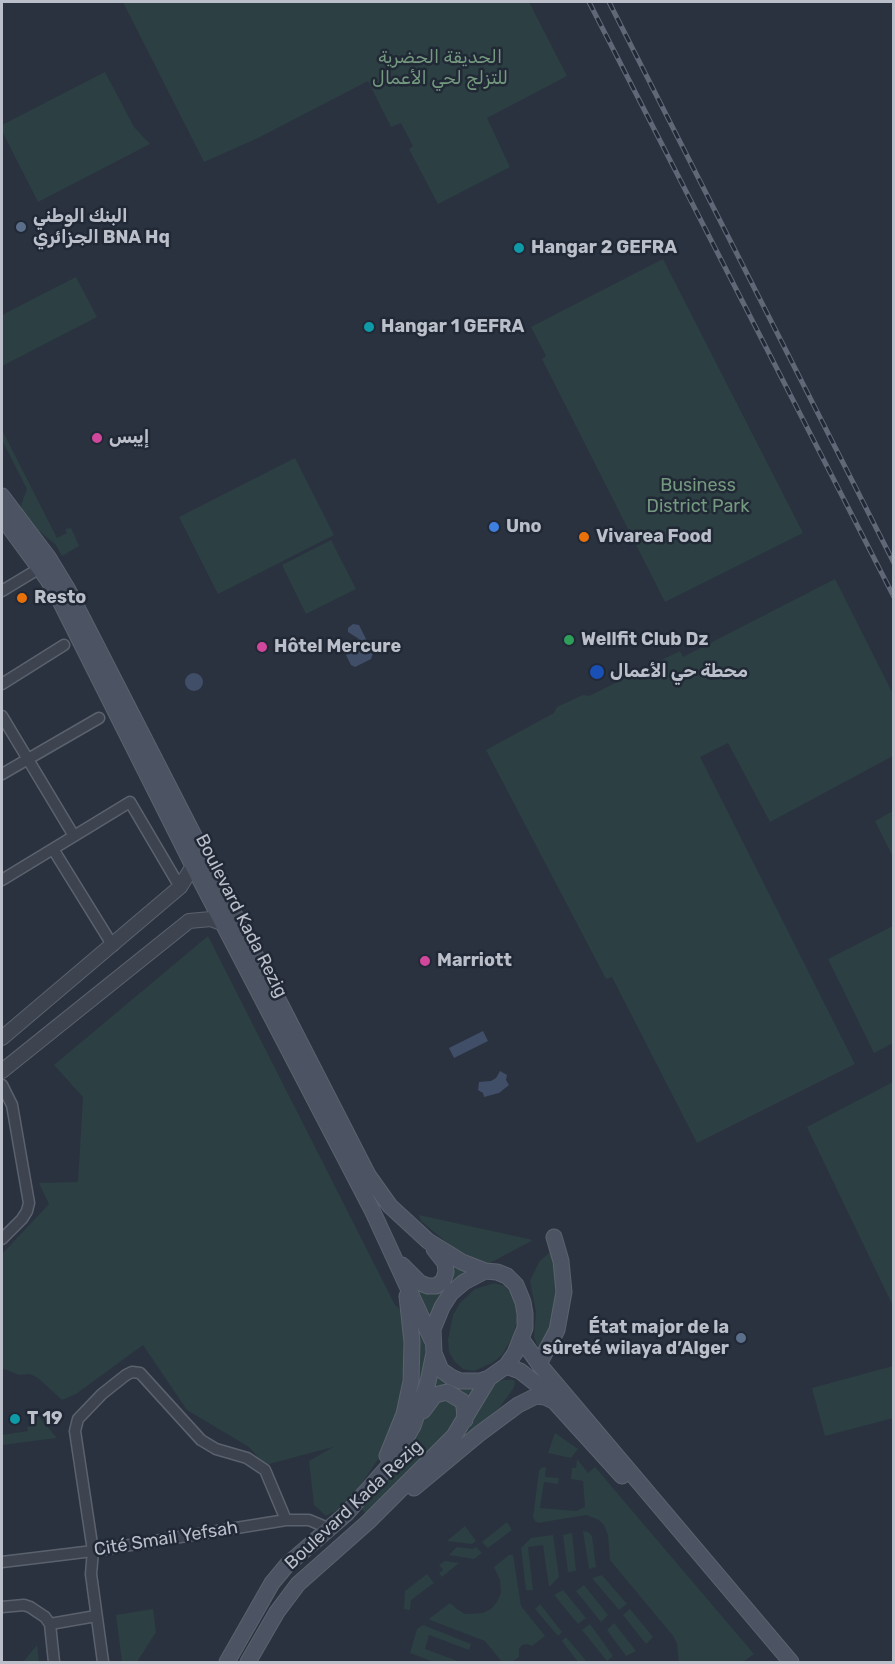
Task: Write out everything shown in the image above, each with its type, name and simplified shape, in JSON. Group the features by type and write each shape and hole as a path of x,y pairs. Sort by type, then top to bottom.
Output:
{"main road":[{"path":"2,496 6,514"},
{"name":"Boulevard Kada Rezig","path":"6,514 48,557 68,590 368,1175 390,1206 428,1241 462,1262 507,1276 516,1285 525,1314 522,1340 506,1366 489,1378 471,1382 451,1377 441,1370 396,1259 193,866 60,601 6,514"},
{"path":"539,1364 557,1330 564,1292 563,1269 554,1237"},
{"path":"396,1259 420,1283 436,1286 443,1281 446,1272 444,1263 428,1241"},
{"path":"413,1426 428,1382 436,1320 451,1293 464,1282 485,1271"},
{"path":"375,1482 404,1414 411,1381 412,1333 403,1278"},
{"path":"522,1340 780,1662"},
{"path":"506,1366 520,1371 532,1380 657,1509 791,1662"},
{"name":"Boulevard Kada Rezig","path":"248,1662 277,1612 298,1584 368,1522 454,1436 489,1378"},
{"path":"413,1426 429,1401 440,1392 453,1394 462,1401 465,1420"},
{"path":"368,1522 410,1492 479,1434 518,1405 536,1396 553,1401"},
{"name":"Boulevard Kada Rezig","path":"226,1662 272,1583 287,1565 364,1495 392,1462 413,1426"}],"street":[{"path":"2,591 40,568"},
{"path":"2,684 64,645"},
{"path":"2,716 74,836"},
{"path":"2,774 99,718"},
{"path":"2,880 130,802 180,887"},
{"path":"52,849 113,946"},
{"path":"2,1038 180,887 193,866"},
{"path":"2,1071 189,921 211,919 224,924"},
{"path":"2,1085 12,1105 29,1203 22,1219 2,1239"},
{"path":"103,1662 91,1574 93,1551 75,1431 78,1419 102,1394 132,1372 140,1373 148,1379 201,1440 216,1449 246,1458 266,1470 286,1520"},
{"name":"Cité Smail Yefsah","path":"2,1562 93,1551 286,1520 309,1520 328,1528"},
{"path":"2,1607 17,1605 30,1607 45,1617 50,1624 54,1662"},
{"path":"50,1624 96,1616"}],"green space":[{"name":"الحديقة الحضرية للتزلج لحي الأعمال","path":"123,2 529,2 567,76 487,118 510,167 438,204 409,149 413,146 401,123 391,127 368,81 258,138 204,162"},
{"path":"105,72 134,127 150,144 38,202 2,131 2,125"},
{"name":"Business District Park","path":"663,259 803,533 665,602 542,359 546,356 531,327"},
{"path":"76,277 97,317 2,366 2,315"},
{"path":"2,430 57,538 67,533 65,529 71,528 79,546 62,556 56,545 32,525 22,511 21,505 27,489 2,440"},
{"path":"295,458 334,535 218,594 179,517"},
{"path":"331,540 356,589 306,614 282,565"},
{"path":"835,579 893,694 893,756 770,822 728,743 700,757 855,1064 697,1143 612,977 606,979 486,750 554,713 557,707 583,695 589,696 680,651 683,657"},
{"path":"893,811 893,857 875,821"},
{"path":"893,926 893,1043 874,1053 828,959"},
{"path":"208,936 395,1305 404,1313 405,1358 398,1408 379,1458 355,1493 337,1510 326,1516 314,1505 309,1461 333,1447 265,1465 249,1447 187,1410 143,1345 76,1394 62,1400 38,1378 30,1374 19,1375 2,1368 2,1254 49,1204 39,1183 78,1182 83,1097 54,1065"},
{"path":"893,1082 893,1306 807,1127"},
{"path":"419,1215 533,1240 490,1263 481,1263 451,1246 421,1221"},
{"path":"551,1251 557,1261 559,1309 539,1350 534,1337 536,1312 530,1281 539,1262"},
{"path":"451,1262 473,1271 431,1327 411,1281 448,1285 454,1274"},
{"path":"495,1283 504,1286 511,1293 515,1302 517,1320 513,1336 502,1355 492,1363 474,1371 463,1369 449,1352 448,1340 453,1315 460,1303 475,1289"},
{"path":"416,1315 430,1353 413,1405 419,1373"},
{"path":"893,1366 893,1418 825,1436 812,1388"},
{"path":"437,1369 464,1388 476,1389 469,1401 461,1391 454,1389 430,1395"},
{"path":"503,1380 514,1380 515,1383 499,1408 428,1468 490,1385"},
{"path":"442,1397 457,1403 459,1422 365,1513 362,1509 398,1465 416,1436 431,1404"},
{"path":"33,1410 57,1438 2,1445 2,1435 28,1431 27,1427 32,1426"},
{"path":"555,1433 578,1449 571,1458 548,1453"},
{"path":"577,1459 588,1473 595,1467 754,1654 743,1662 679,1662 674,1637 610,1560 608,1535 599,1520 586,1515 538,1523 535,1521 533,1517 541,1468 546,1467 545,1477 559,1478 558,1484 544,1482 540,1508 576,1511 585,1507 583,1481 571,1479 572,1468 576,1468"},
{"path":"507,1522 512,1530 488,1548 482,1542"},
{"path":"465,1526 476,1541 472,1544 447,1541"},
{"path":"583,1531 592,1536 596,1567 589,1569"},
{"path":"572,1533 576,1571 568,1572 563,1535"},
{"path":"553,1535 559,1577 549,1587 543,1545 528,1547 533,1590 526,1590 521,1548 531,1538"},
{"path":"457,1547 473,1549 476,1547 482,1553 474,1559 449,1555"},
{"path":"509,1555 513,1555 521,1606 545,1636 532,1646 522,1645 519,1649 519,1657 512,1662 502,1662 485,1641 430,1620 430,1618 450,1603 465,1614 483,1613 491,1609 501,1593 500,1580 494,1567"},
{"path":"445,1561 459,1563 442,1577 439,1573 443,1570 439,1565"},
{"path":"427,1574 434,1583 411,1600 410,1610 404,1609 405,1591"},
{"path":"602,1575 627,1604 619,1610 592,1578"},
{"path":"584,1585 608,1615 601,1622 576,1591"},
{"path":"563,1590 586,1618 578,1624 554,1595"},
{"path":"540,1604 562,1632 558,1636 535,1609"},
{"path":"153,1609 156,1632 137,1662 122,1662 116,1615"},
{"path":"630,1609 653,1637 646,1644 623,1615"},
{"path":"614,1623 636,1651 626,1656 607,1630"},
{"path":"590,1624 613,1656 607,1661 582,1630"},
{"path":"423,1625 471,1644 469,1650 429,1635 425,1649 460,1662 434,1662 410,1653 417,1629"},
{"path":"566,1637 587,1662 578,1662 562,1641"},
{"path":"37,1645 39,1662 23,1662"}],"water":[{"path":"353,624 359,625 373,653 371,659 355,667 351,665 344,651 346,646 359,639 348,632 348,628"},
{"path":"190,673 198,673 203,678 201,689 190,691 185,686 185,678"},
{"path":"483,1031 488,1041 454,1058 449,1048"},
{"path":"500,1071 507,1075 506,1080 509,1085 499,1093 484,1097 483,1093 478,1090 479,1082 491,1081"}],"railway":[{"path":"589,2 894,597"},
{"path":"609,2 894,563"}],"place":[{"name":"البنك الوطني الجزائري BNA Hq","path":"21,227"},
{"name":"Hangar 2 GEFRA","path":"519,248"},
{"name":"Hangar 1 GEFRA","path":"369,327"},
{"name":"إيبس","path":"97,438"},
{"name":"Uno","path":"494,527"},
{"name":"Vivarea Food","path":"584,537"},
{"name":"Resto","path":"22,598"},
{"name":"Wellfit Club Dz","path":"569,640"},
{"name":"Hôtel Mercure","path":"262,647"},
{"name":"محطة حي الأعمال","path":"597,672"},
{"name":"Marriott","path":"425,961"},
{"name":"État major de la sûreté wilaya d’Alger","path":"741,1338"},
{"name":"T 19","path":"15,1419"}]}
